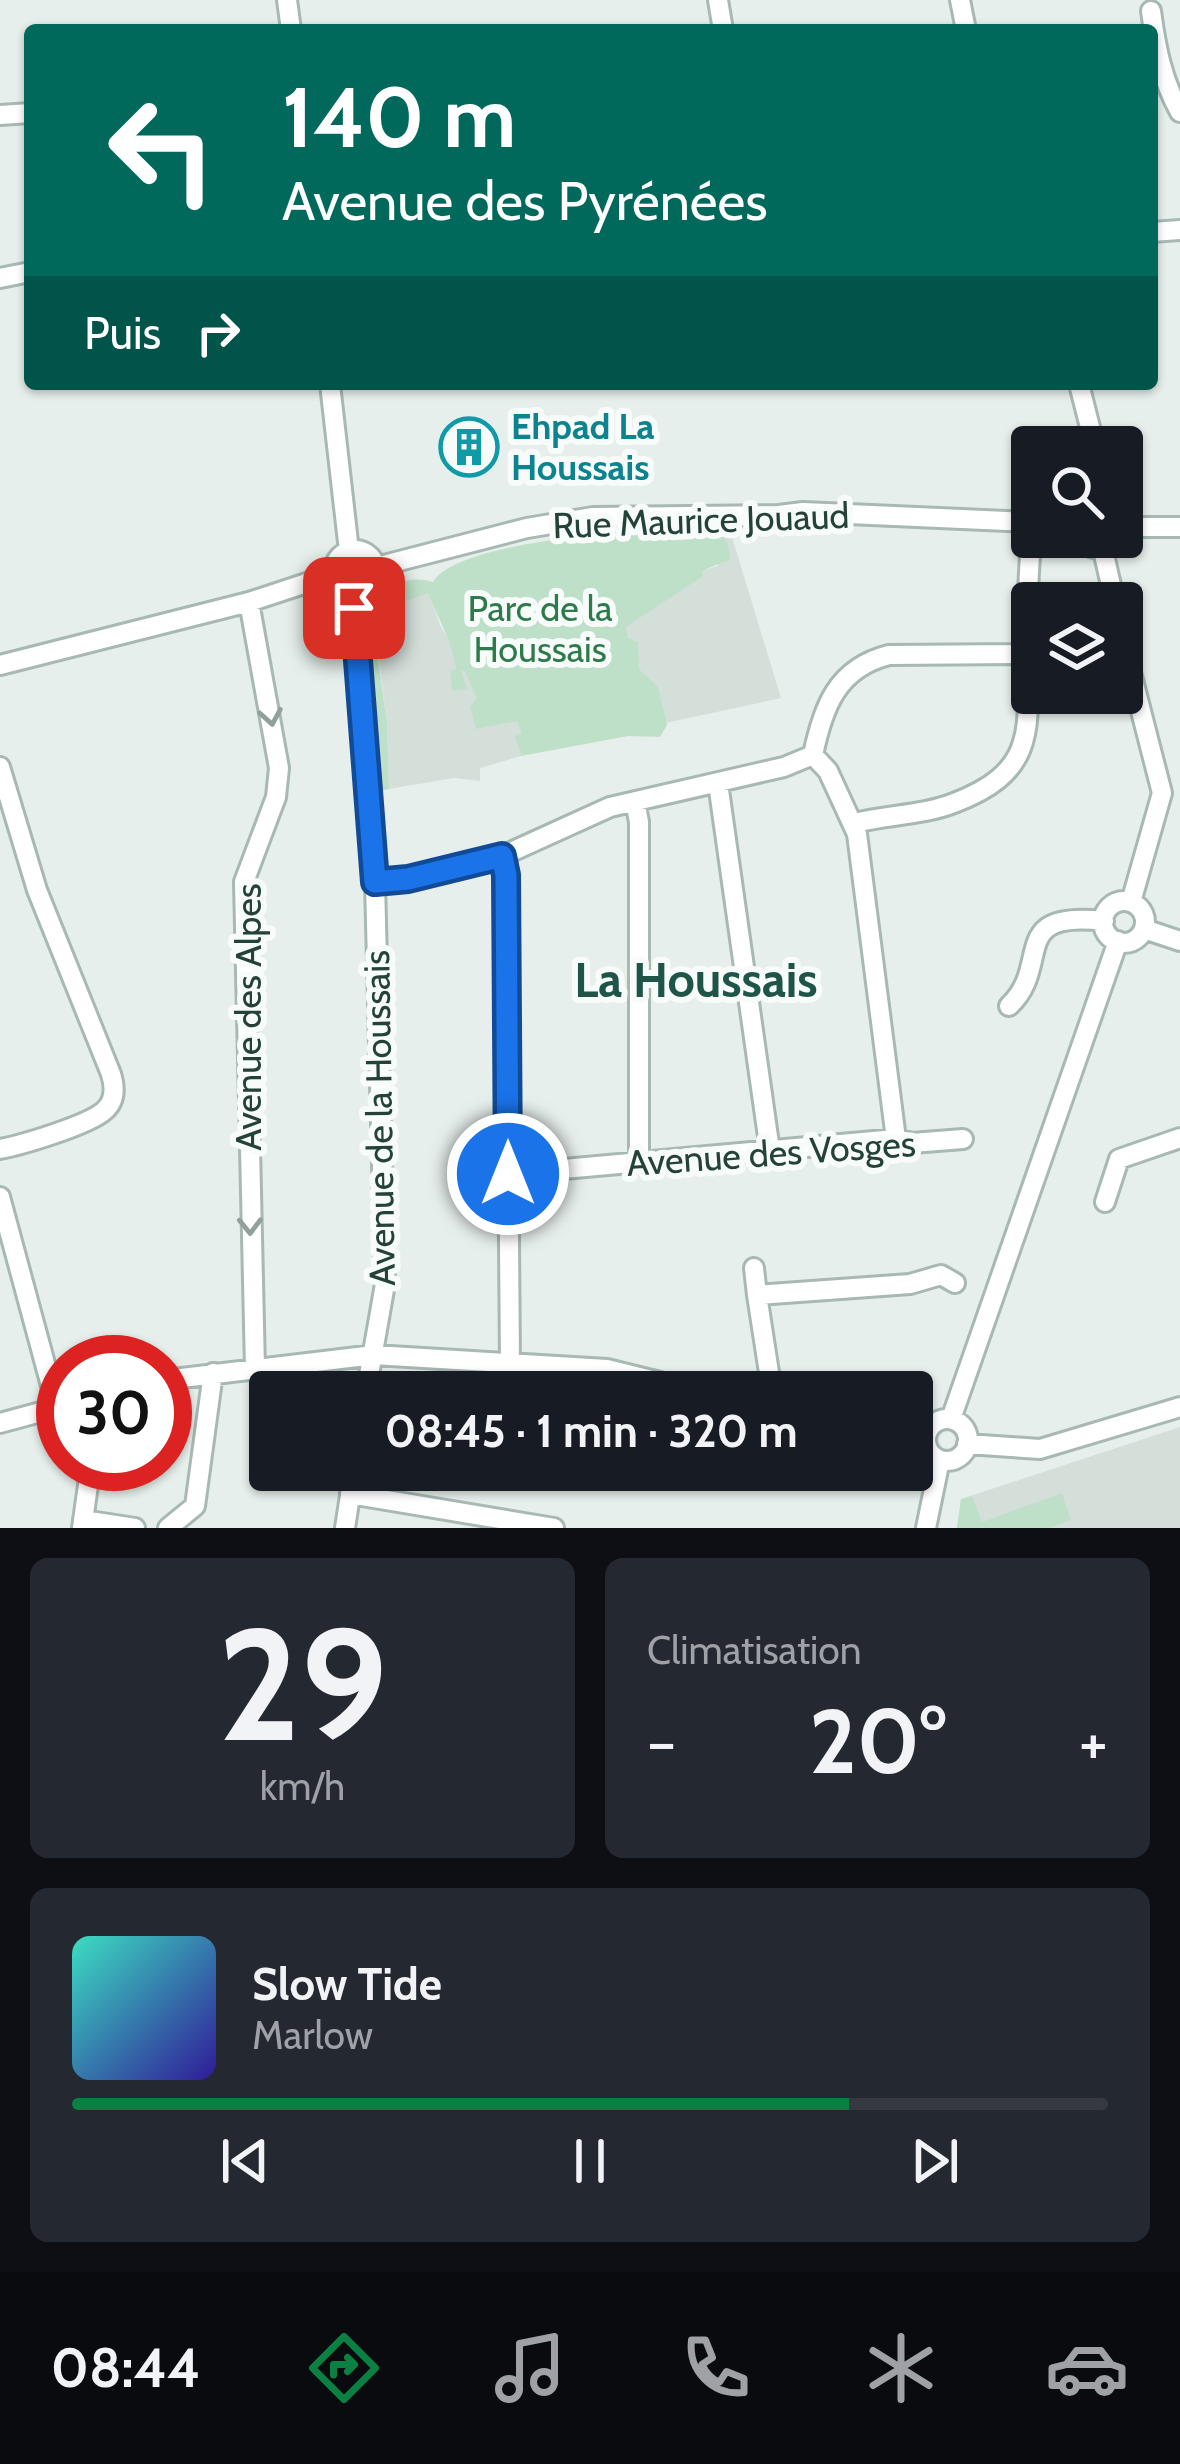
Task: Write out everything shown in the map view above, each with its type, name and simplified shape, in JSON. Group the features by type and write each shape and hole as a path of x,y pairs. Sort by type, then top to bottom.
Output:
{"street":[{"path":"1158,60 1180,112"},
{"path":"331,390 349,551"},
{"path":"1081,390 1090,426"},
{"name":"Rue Maurice Jouaud","path":"376,567 527,527 611,516 803,512 1011,522"},
{"path":"1143,527 1180,527"},
{"path":"349,551 368,554 376,567 372,584 352,592 334,574 336,562 349,551"},
{"path":"0,665 249,602 334,574"},
{"name":"Avenue de la Houssais","path":"352,592 375,882 385,1284 371,1371"},
{"name":"Avenue des Alpes","path":"249,602 279,768 275,796 244,882 255,1369"},
{"path":"813,755 832,693 850,672 874,659 1011,654"},
{"path":"854,823 949,806 1008,772 1023,749 1029,714"},
{"path":"1131,902 1162,793 1142,714"},
{"path":"375,882 408,879 502,856 610,807 784,767 813,755"},
{"path":"813,755 828,771 854,823 896,1139"},
{"path":"0,767 37,890 114,1091 109,1106 94,1117 0,1149"},
{"path":"718,783 770,1151"},
{"path":"635,801 639,822 639,1162"},
{"path":"502,856 506,875 510,1364"},
{"path":"1131,902 1143,912 1144,928 1134,940 1118,941 1109,936 1104,921 1112,905 1131,902"},
{"path":"1009,1006 1017,999 1036,942 1047,927 1064,919 1104,921"},
{"path":"1144,928 1180,941"},
{"path":"951,1419 1118,941"},
{"path":"1105,1202 1119,1159 1180,1138"},
{"name":"Avenue des Vosges","path":"508,1174 896,1139 912,1143 963,1139"},
{"path":"0,1197 39,1335"},
{"path":"754,1268 769,1371"},
{"path":"757,1295 910,1284 941,1275 955,1283"},
{"path":"192,1376 374,1355 615,1371"},
{"path":"168,1528 195,1506 213,1373"},
{"path":"968,1444 1040,1449 1180,1407"},
{"path":"0,1424 36,1414"},
{"path":"933,1424 951,1419 964,1427 968,1444 960,1456 940,1460 933,1455"},
{"path":"926,1528 940,1460"},
{"path":"87,1491 83,1524 135,1528"},
{"path":"344,1528 350,1491"},
{"path":"350,1494 554,1528"}],"shaded area":[{"path":"728,524 781,698 661,724 643,705 625,627 702,576 701,571 718,566 713,527"},
{"path":"428,592 453,646 456,669 465,670 476,698 470,706 517,721 521,756 480,768 480,781 454,778 389,789 387,723 373,613"},
{"path":"1180,1427 1180,1528 957,1528 961,1499"}],"green space":[{"name":"Parc de la Houssais","path":"691,524 720,532 730,559 702,571 703,576 626,627 628,638 638,642 639,669 658,687 667,725 660,737 628,736 521,756 515,736 521,734 517,721 476,729 470,706 476,698 465,671 461,671 467,689 452,691 454,659 428,593 373,613 397,584 433,582 449,568 511,547"},
{"path":"376,645 387,723 389,789 380,791 366,646"},
{"path":"1062,1493 1071,1520 1048,1528 957,1528 961,1499 972,1496 982,1522"}],"place":[{"name":"Ehpad La Houssais","path":"469,447"}],"district":[{"name":"La Houssais","path":"696,980"}],"route":[{"path":"354,608 375,882 464,868 502,856 506,875 508,1174"}]}
